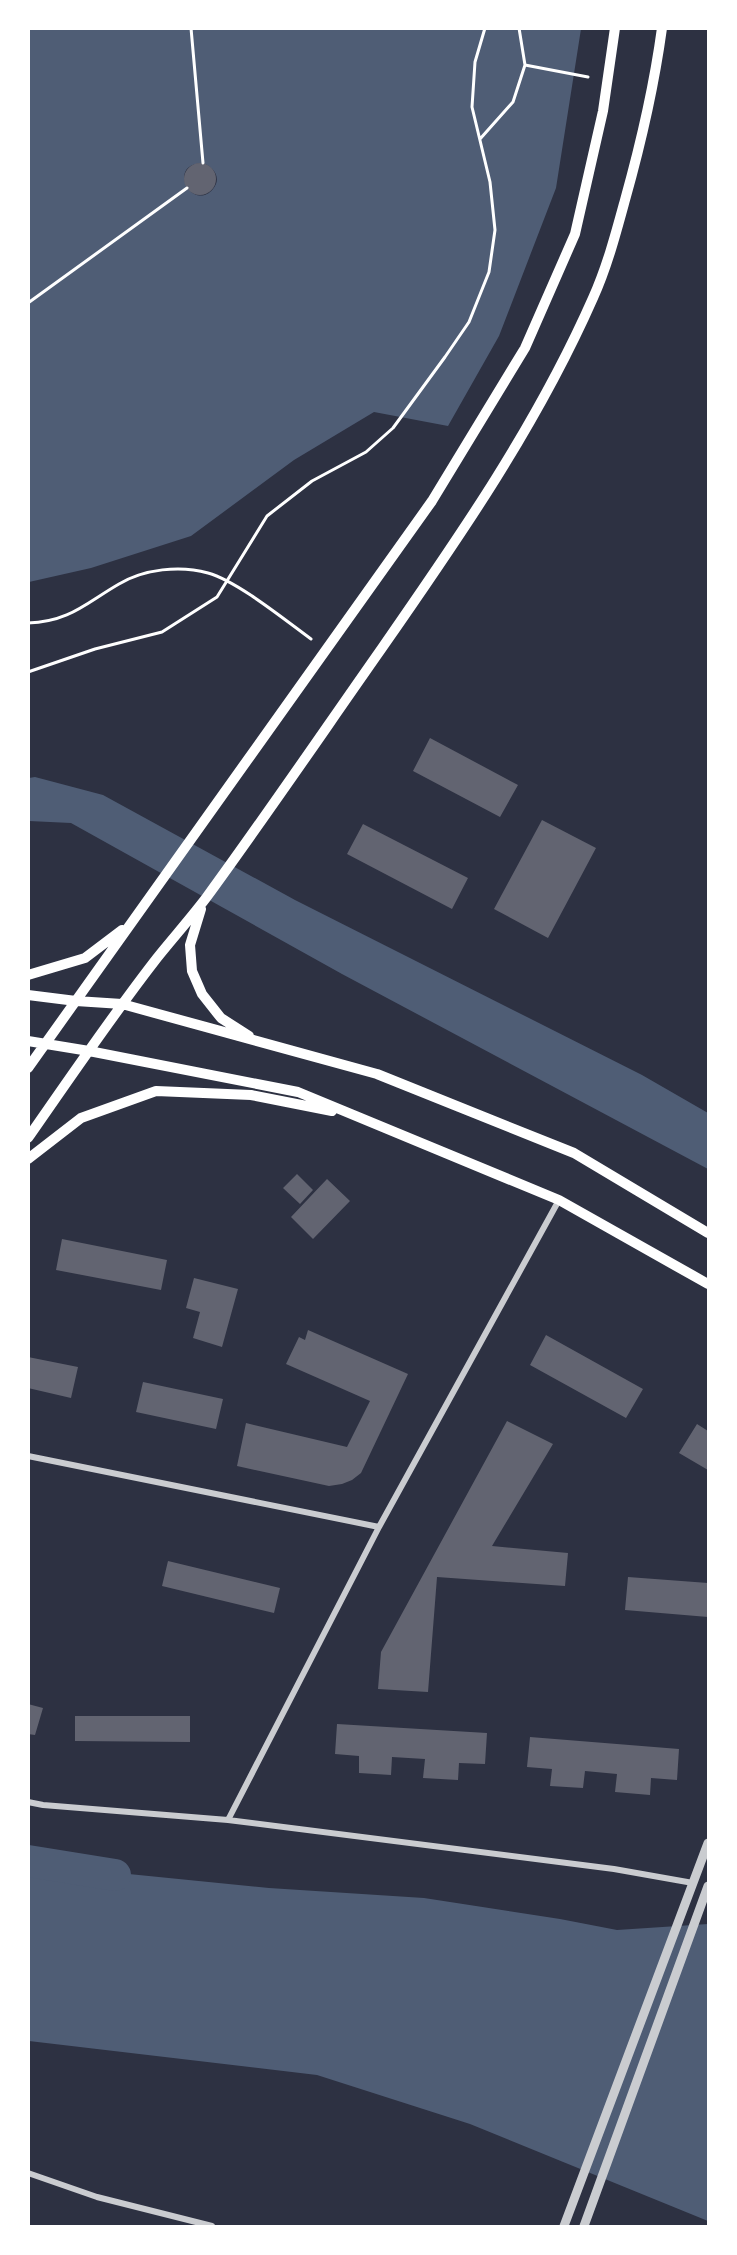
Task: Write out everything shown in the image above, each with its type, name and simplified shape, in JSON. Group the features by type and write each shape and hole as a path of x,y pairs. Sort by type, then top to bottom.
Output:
{"main road":[{"path":"28,1068 432,501 525,348 575,234 603,111 615,28"},
{"path":"28,1138 122,1004 204,900 459,538 508,461 545,394 593,297 614,238 644,134 655,80 662,28"},
{"path":"204,900 190,945 192,971 201,994 221,1018 257,1041"},
{"path":"28,975 85,958 132,922"},
{"path":"28,995 122,1004 377,1074 574,1154 708,1233"},
{"path":"28,1041 298,1092 559,1200 708,1284"},
{"path":"28,1159 81,1118 156,1091 251,1095 356,1116"}],"street":[{"path":"228,1820 379,1527 559,1200"},
{"path":"28,1456 379,1527"},
{"path":"28,1802 228,1820 614,1869 693,1883"},
{"path":"564,2226 708,1843"},
{"path":"584,2226 708,1886"},
{"path":"28,2173 97,2197 212,2226"}],"path":[{"path":"191,28 203,163"},
{"path":"28,672 94,649 162,632 217,597 267,516 312,481 366,452 393,428 469,322 489,272 495,230 490,182 472,107 475,62 485,28"},
{"path":"480,139 513,102 525,65 519,28"},
{"path":"525,65 588,77"},
{"path":"28,303 187,188"},
{"path":"28,623 58,620 132,577 150,572 188,570 207,573 228,581 311,639"}],"water":[{"path":"28,29 581,29 556,188 499,336 448,426 374,412 294,460 191,536 91,568 29,582","holes":["203,163 216,173 216,185 205,195 191,192 184,178 186,171 192,165"]},
{"path":"35,777 103,795 295,900 642,1075 708,1113 708,1169 342,974 71,823 29,821 29,778"},
{"path":"29,1864 269,1888 424,1898 617,1930 708,1924 708,2221 470,2124 317,2075 29,2041"}],"building":[{"path":"200,163 211,168 216,179 211,190 200,195 189,190 184,179 189,168"},
{"path":"430,738 518,785 500,817 413,771"},
{"path":"542,820 596,848 548,938 494,909"},
{"path":"363,824 468,878 452,909 347,854"},
{"path":"297,1174 313,1190 300,1204 283,1188"},
{"path":"327,1179 350,1201 313,1239 291,1217"},
{"path":"62,1239 167,1260 161,1290 56,1270"},
{"path":"194,1278 238,1289 222,1347 193,1338 200,1312 186,1308"},
{"path":"308,1330 408,1374 361,1473 342,1484 329,1486 237,1466 246,1423 347,1447 370,1401 286,1364 299,1337 305,1340"},
{"path":"546,1335 643,1389 626,1418 530,1365"},
{"path":"28,1357 78,1367 71,1398 28,1388"},
{"path":"143,1382 223,1399 216,1429 136,1412"},
{"path":"507,1421 553,1444 492,1546 568,1553 565,1586 437,1577 428,1692 378,1689 381,1652"},
{"path":"697,1424 708,1431 708,1470 679,1453"},
{"path":"168,1561 280,1588 274,1613 162,1586"},
{"path":"628,1577 708,1583 708,1617 625,1610"},
{"path":"28,1704 43,1708 35,1735 28,1734"},
{"path":"75,1716 190,1716 190,1742 75,1741"},
{"path":"337,1724 487,1733 485,1764 459,1763 458,1780 423,1778 425,1759 392,1757 391,1775 359,1773 359,1756 335,1754"},
{"path":"530,1737 679,1749 677,1780 651,1778 650,1795 615,1792 617,1774 585,1771 583,1788 550,1786 552,1769 527,1767"}],"waterway":[{"path":"28,1861 115,1875"}]}
